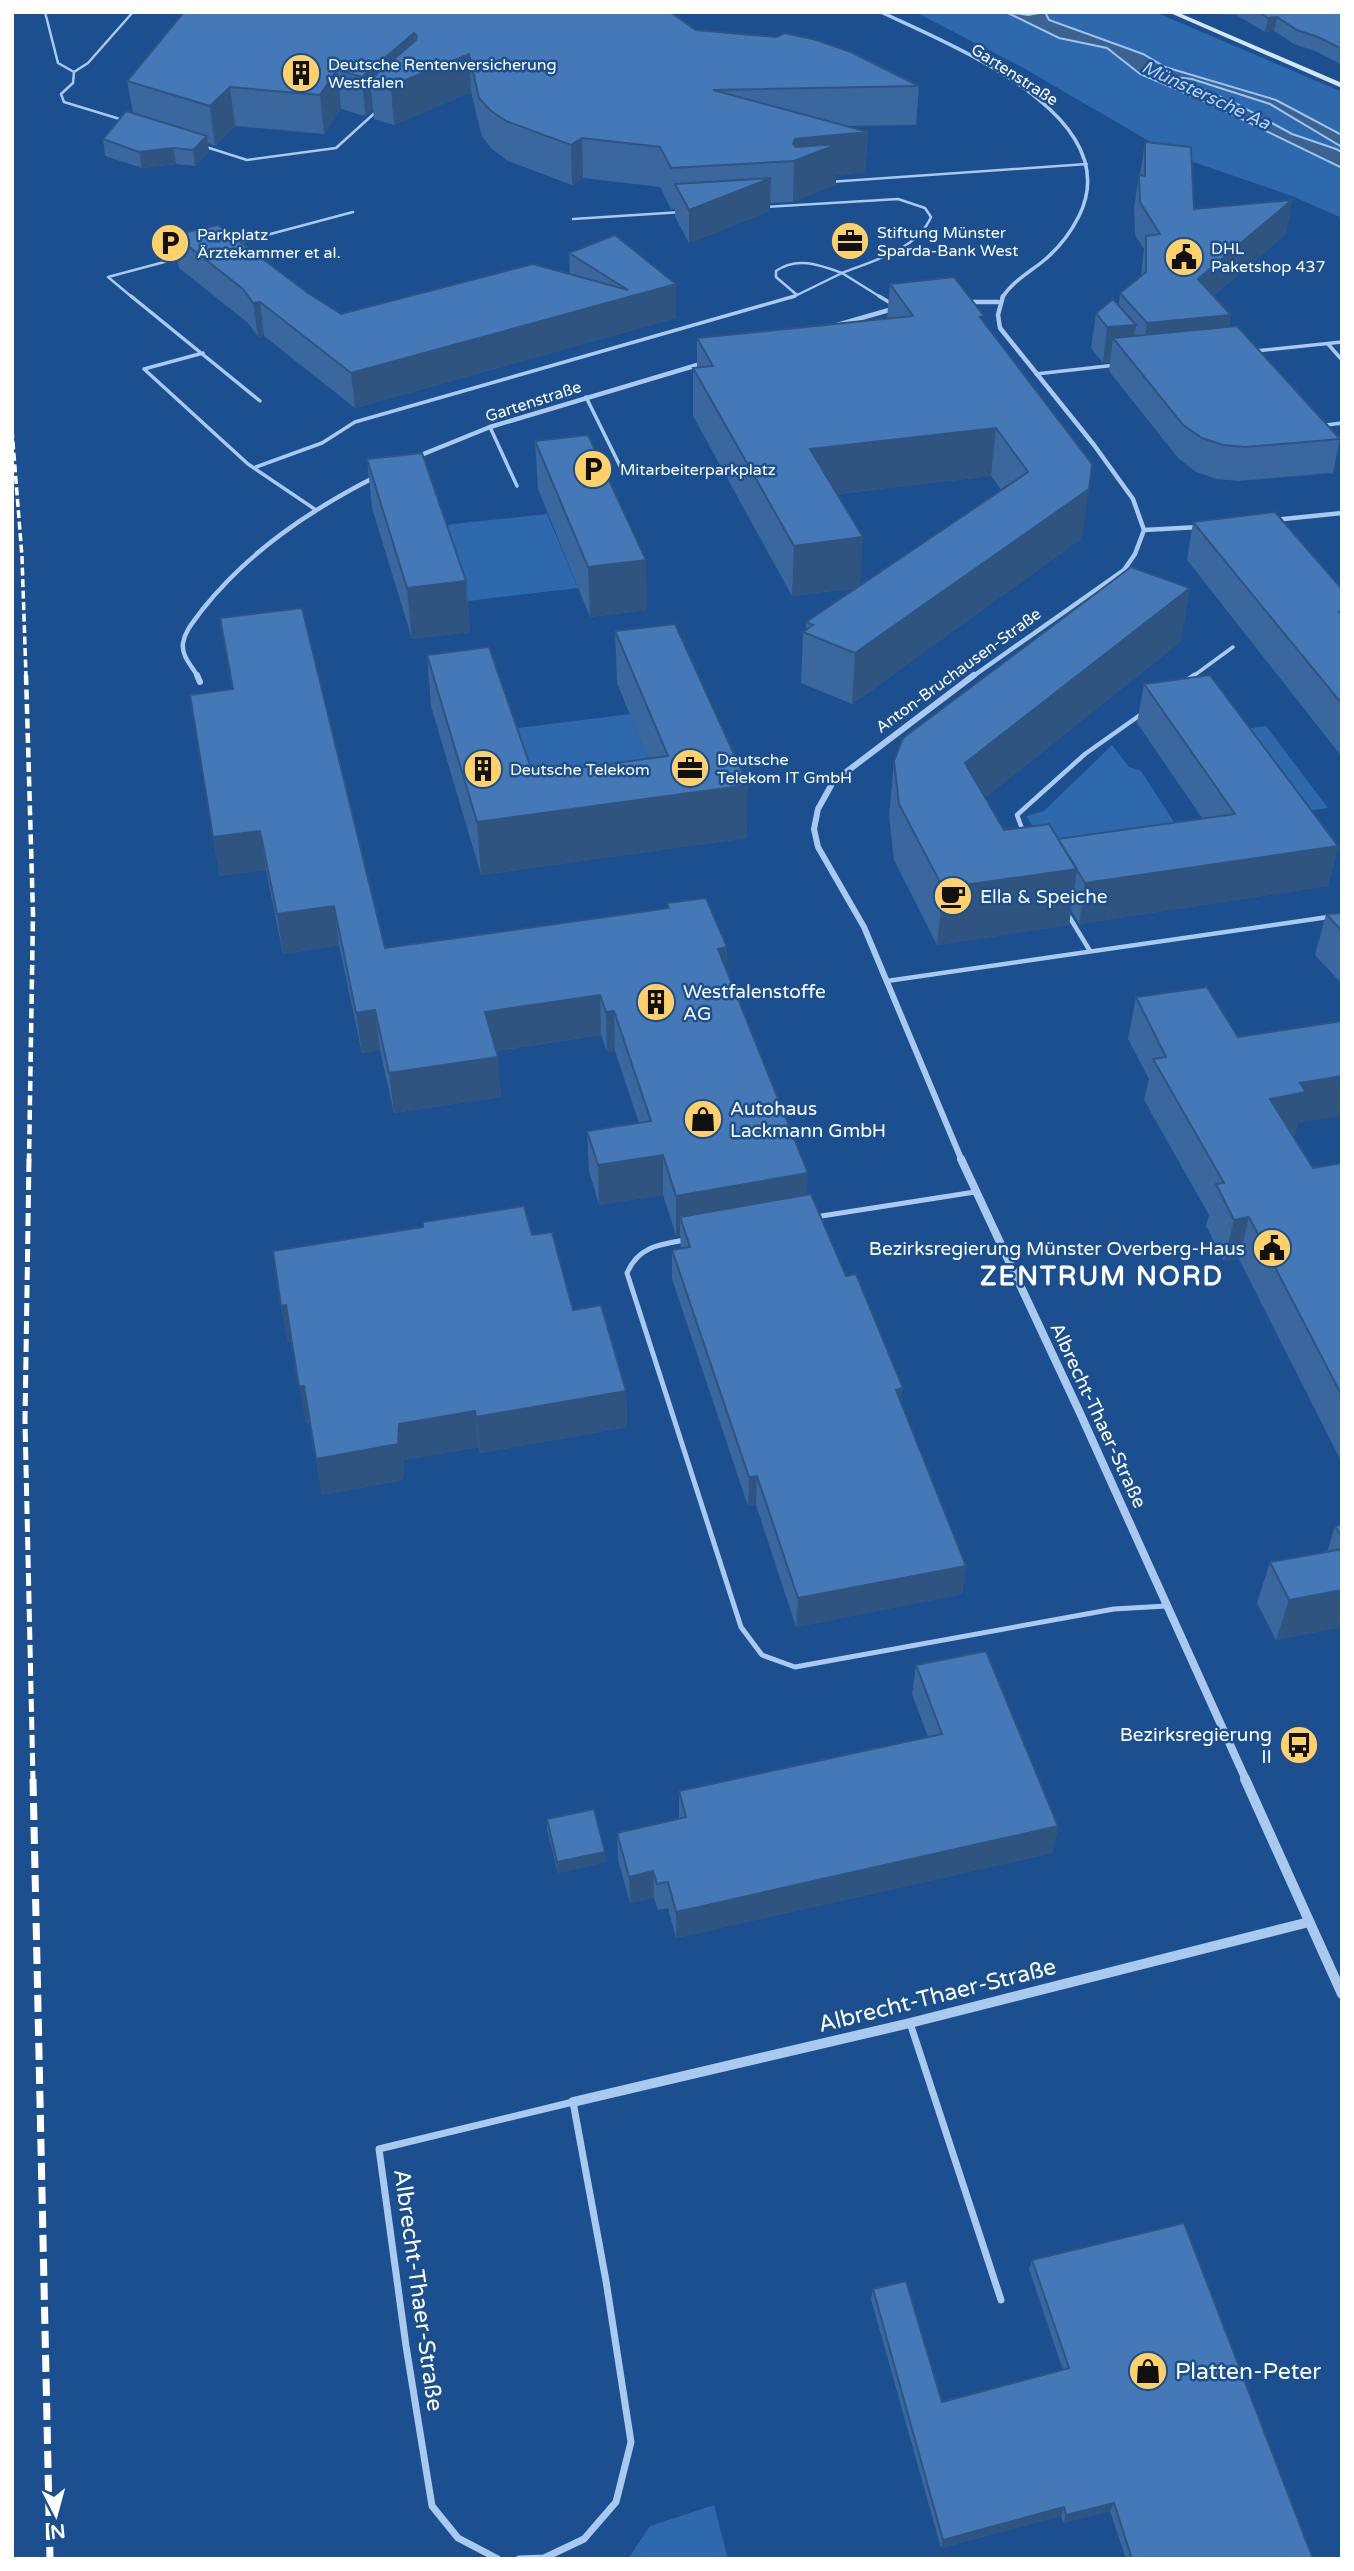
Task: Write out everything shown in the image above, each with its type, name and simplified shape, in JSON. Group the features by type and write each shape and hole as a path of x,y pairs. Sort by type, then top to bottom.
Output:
{"main road":[{"path":"1171,12 1342,86"}],"street":[{"name":"Gartenstraße","path":"881,12 982,64 1048,108 1074,133 1087,164 1089,188 1080,218 1046,258 1008,289 998,302"},
{"path":"952,302 998,302 996,312 1000,328 1133,499 1144,530 1201,527"},
{"path":"823,329 908,306"},
{"name":"Gartenstraße","path":"414,458 490,427 705,363"},
{"path":"200,682 183,653 183,640 222,585 270,544 316,510 383,473"},
{"path":"1264,521 1342,513"},
{"name":"Anton-Bruchausen-Straße","path":"818,847 814,829 818,809 833,782 1012,646 1124,570 1135,554 1144,530"},
{"name":"Albrecht-Thaer-Straße","path":"818,847 864,927 975,1192 1080,1413 1342,1994"},
{"name":"Albrecht-Thaer-Straße","path":"573,2102 910,2023 1309,1922"}],"lane":[{"path":"45,12 58,64 74,72"},
{"path":"74,72 88,63 133,12"},
{"path":"74,72 73,83 61,94 64,102 130,122"},
{"path":"195,143 247,160 336,148 386,103"},
{"path":"820,182 1087,164"},
{"path":"256,467 323,443 355,422 797,295 920,236 931,222 929,212 898,199 758,207"},
{"path":"223,246 353,212"},
{"path":"573,219 688,212"},
{"path":"188,256 108,276 260,401"},
{"path":"797,295 776,277 779,267 794,263 814,264 842,274 897,308"},
{"path":"1243,352 1342,342"},
{"path":"1327,344 1342,360"},
{"path":"1255,351 1264,360"},
{"path":"203,353 144,369 207,428 288,495 316,510"},
{"path":"1036,374 1126,364"},
{"path":"586,397 621,468"},
{"path":"1317,415 1326,425 1342,423"},
{"path":"490,427 517,486"},
{"path":"1179,686 1233,647"},
{"path":"1027,841 1017,815 1085,754 1147,709"},
{"path":"1063,908 1090,951"},
{"path":"887,981 1342,915"},
{"path":"802,1219 975,1192"},
{"path":"693,1238 641,1250 631,1259 627,1273 741,1627 753,1648 770,1662 795,1667 1114,1609 1166,1606"},
{"path":"910,2023 1001,2300"},
{"path":"519,2559 544,2558 584,2539 615,2501 631,2442 606,2281 573,2102"},
{"name":"Albrecht-Thaer-Straße","path":"498,2559 458,2539 432,2506 406,2346 379,2149 573,2102"}],"shaded area":[{"path":"915,12 1155,12 1342,92 1342,218 1292,196 1173,155 1020,66"},
{"path":"547,514 578,588 460,602 435,526"},
{"path":"630,714 668,809 536,827 503,730"},
{"path":"1266,726 1328,808 1305,811 1244,729"},
{"path":"1112,745 1129,767 1141,771 1176,825 1045,844 1026,816 1044,811"},
{"path":"714,2505 728,2559 628,2559 650,2526"}],"water":[{"name":"Münstersche Aa","path":"1006,12 1028,15 1045,12 1049,20 1143,54 1165,67 1276,100 1342,135 1342,147 1270,104 1192,79 1175,77 1237,104 1292,134 1342,152 1342,168 1213,105 1140,74 1107,48 1059,38"}],"building":[{"path":"184,12 670,12 696,30 777,37 784,33 813,39 851,52 919,86 713,90 868,132 795,139 793,144 796,147 838,144 794,161 671,168 660,147 582,138 571,145 506,121 479,98 469,54 391,86 370,80 416,40 414,33 362,77 337,70 320,95 230,87 210,106 127,81"},
{"path":"1258,12 1342,12 1342,49 1297,30 1277,17 1268,18"},
{"path":"126,111 207,136 193,150 173,148 139,152 103,139"},
{"path":"1145,142 1191,147 1194,209 1292,200 1198,279 1231,315 1147,323 1120,293 1146,272 1146,236 1160,234 1140,202 1139,175 1145,176"},
{"path":"771,178 689,210 675,184"},
{"path":"218,225 308,293 341,314 533,264 628,290 569,253 615,235 676,284 351,373 260,302 253,303 243,289 174,235"},
{"path":"954,277 984,316 980,317 1092,464 1089,489 855,653 803,632 813,625 806,622 1028,472 996,428 810,449 863,537 794,546 693,368 713,366 697,338 913,316 890,284"},
{"path":"1113,299 1136,325 1107,327 1096,313"},
{"path":"1237,326 1340,439 1245,447 1223,445 1202,438 1183,425 1113,338"},
{"path":"588,435 646,560 588,567 535,441"},
{"path":"422,453 466,581 407,588 367,459"},
{"path":"1275,512 1342,589 1342,612 1339,612 1342,616 1342,704 1193,522"},
{"path":"1131,567 1190,588 965,763 1004,830 1049,824 1077,869 943,888 899,804 894,761 903,738"},
{"path":"302,608 385,948 669,908 667,903 706,898 727,947 718,949 808,1173 676,1196 663,1155 598,1165 587,1131 651,1121 614,1011 606,1012 600,995 485,1012 498,1057 389,1073 375,1010 356,1013 334,906 277,914 260,831 213,837 190,695 233,689 220,618"},
{"path":"675,624 748,785 477,822 427,655 489,647 533,774 668,756 615,631"},
{"path":"1210,675 1338,846 1085,883 1058,839 1235,814 1144,684"},
{"path":"1342,913 1342,931 1326,914"},
{"path":"1207,987 1238,1037 1342,1021 1342,1076 1300,1083 1306,1092 1270,1099 1313,1168 1342,1163 1342,1396 1249,1217 1234,1220 1216,1184 1224,1183 1153,1059 1166,1057 1136,997"},
{"path":"811,1194 846,1276 856,1274 903,1388 896,1390 966,1566 798,1598 757,1476 749,1477 672,1250 690,1247 680,1217"},
{"path":"524,1206 532,1235 552,1232 573,1310 601,1305 626,1391 476,1417 475,1411 399,1424 398,1444 316,1459 304,1386 299,1387 286,1305 281,1306 273,1251 423,1227 423,1222"},
{"path":"1342,1524 1342,1537 1335,1526"},
{"path":"1342,1549 1342,1590 1289,1600 1270,1562"},
{"path":"986,1651 1058,1826 676,1912 668,1882 657,1884 653,1871 629,1877 617,1833 686,1817 679,1791 942,1734 916,1665"},
{"path":"594,1809 605,1852 557,1862 547,1819"},
{"name":"Platten-Peter","path":"1184,2223 1313,2559 1132,2559 1114,2503 1066,2515 1064,2507 943,2540 873,2289 906,2281 942,2402 1069,2368 1032,2260"}],"railway":[{"path":"12,430 22,557 26,677"},
{"path":"26,675 33,914 29,1161"},
{"path":"29,1159 25,1421 33,1780"},
{"path":"33,1779 50,2559"}],"place":[{"name":"Deutsche Rentenversicherung Westfalen","path":"301,73"},
{"name":"Stiftung Münster Sparda-Bank West","path":"850,241"},
{"name":"Parkplatz Ärztekammer et al.","path":"170,243"},
{"name":"DHL Paketshop 437","path":"1184,257"},
{"name":"Mitarbeiterparkplatz","path":"593,469"},
{"name":"Deutsche Telekom IT GmbH","path":"690,768"},
{"name":"Deutsche Telekom","path":"483,769"},
{"name":"Ella & Speiche","path":"953,896"},
{"name":"Westfalenstoffe AG","path":"656,1002"},
{"name":"Autohaus Lackmann GmbH","path":"703,1119"},
{"name":"Bezirksregierung Münster Overberg-Haus","path":"1272,1248"},
{"name":"Bezirksregierung II","path":"1299,1745"},
{"name":"Platten-Peter","path":"1148,2371"}],"district":[{"name":"ZENTRUM NORD","path":"1102,1276"}]}
